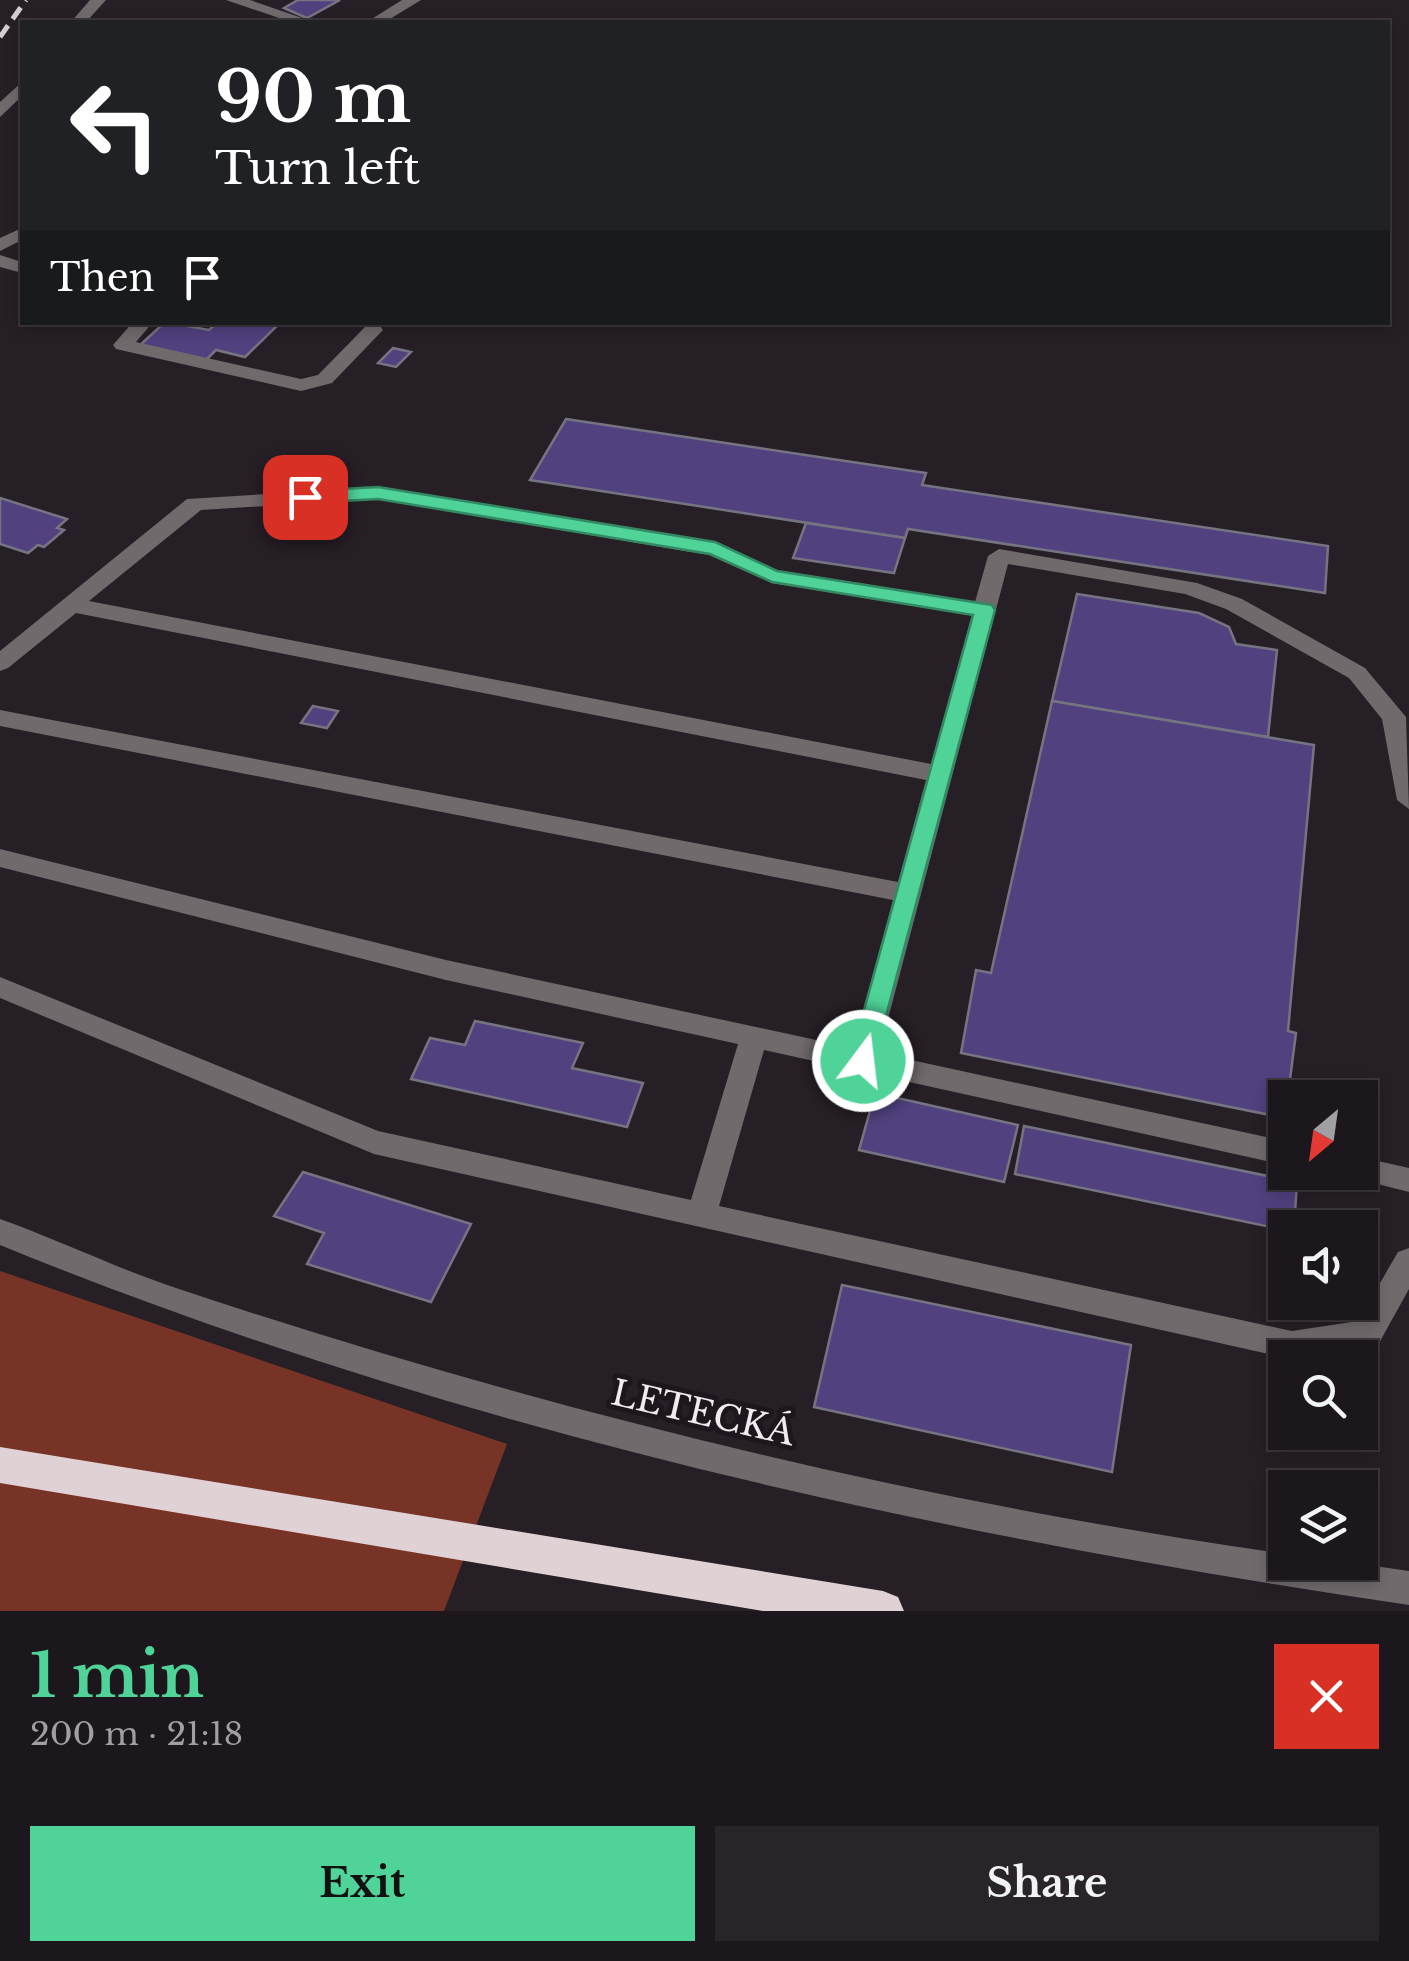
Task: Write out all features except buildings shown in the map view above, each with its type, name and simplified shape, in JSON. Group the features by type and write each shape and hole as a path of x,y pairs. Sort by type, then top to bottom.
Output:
{"highway":[{"path":"0,1465 883,1611"}],"street":[{"path":"80,20 98,0"},
{"path":"234,0 299,20"},
{"path":"378,20 413,0"},
{"path":"0,112 20,89"},
{"path":"141,325 123,345 301,385 324,380 373,330"},
{"path":"0,663 195,504 378,493 715,548 772,576 984,610"},
{"path":"863,1061 998,556 1188,588 1234,604 1357,672 1394,718 1409,800"},
{"path":"71,605 940,774"},
{"path":"0,718 908,893"},
{"path":"0,858 446,970 1268,1149"},
{"path":"0,987 374,1142 1292,1345 1368,1333 1409,1261"},
{"path":"702,1214 754,1037"},
{"path":"1378,1173 1409,1180"},
{"name":"LETECKÁ","path":"0,1232 194,1308 561,1421 964,1516 1409,1588"}],"shaded area":[{"path":"0,1271 507,1444 444,1611 0,1611"}],"railway":[{"path":"0,37 26,0"}],"route":[{"path":"305,497 378,493 715,548 772,576 984,610 863,1061"}]}
